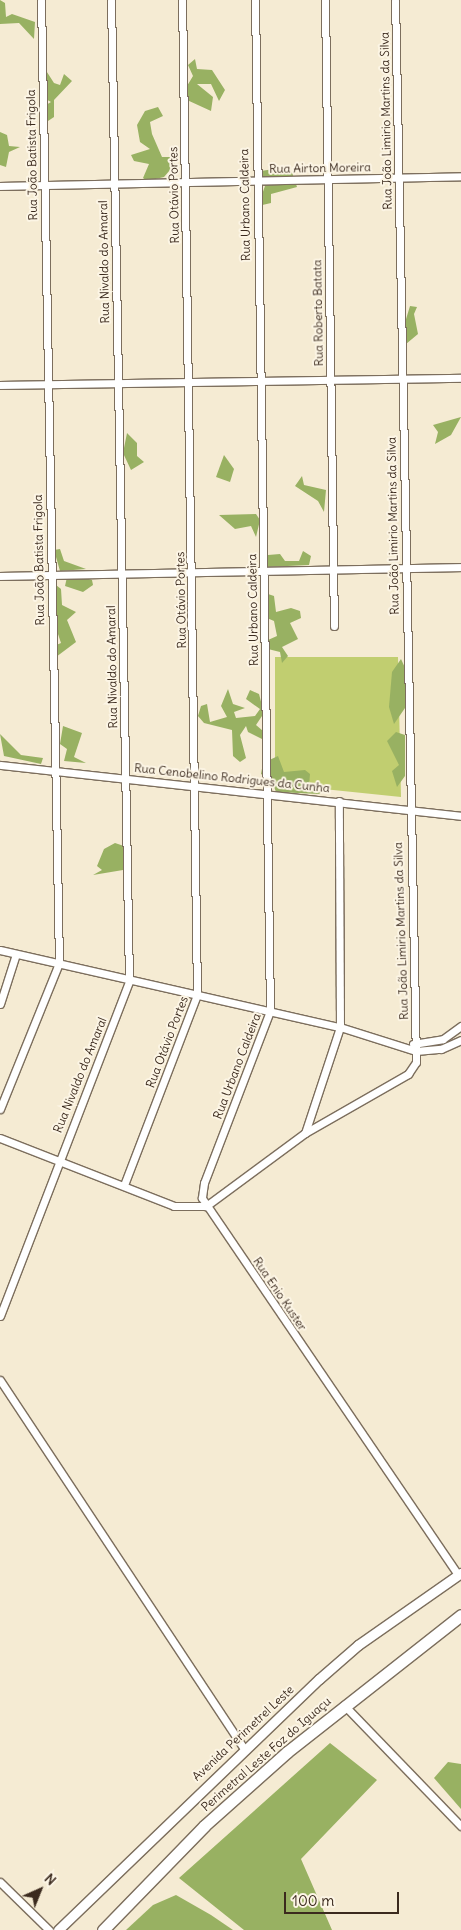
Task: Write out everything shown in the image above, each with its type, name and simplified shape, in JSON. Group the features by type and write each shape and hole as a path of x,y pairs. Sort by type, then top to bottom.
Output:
{"highway":[{"name":"Perimetral Leste Foz do Iguaçu","path":"103,1930 204,1826 344,1705 461,1616"}],"street":[{"name":"Rua João Batista Frigola","path":"0,1109 59,963 41,0"},
{"name":"Rua Nivaldo do Amaral","path":"1,1313 58,1160 129,981 111,0"},
{"name":"Rua Otávio Portes","path":"124,1185 197,995 182,0"},
{"name":"Rua Urbano Caldeira","path":"206,1206 204,1183 270,1011 264,572 255,181 254,0"},
{"name":"Rua Roberto Batata","path":"325,0 334,626"},
{"name":"Rua João Limirio Martins da Silva","path":"395,0 408,809 417,1047"},
{"name":"Rua Airton Moreira","path":"0,186 461,176"},
{"path":"0,385 461,378"},
{"path":"0,576 333,572 461,567"},
{"name":"Rua Cenobelino Rodrigues da Cunha","path":"0,765 195,784 461,816"},
{"path":"305,1133 340,1027 339,801"},
{"path":"0,950 129,981 340,1027 417,1047 460,1043"},
{"path":"0,1004 16,954"},
{"path":"417,1047 452,1034 461,1026"},
{"path":"452,1034 460,1043"},
{"path":"0,1138 174,1206 206,1206 305,1133 408,1074 417,1047"},
{"name":"Rua Enio Kuster","path":"206,1206 460,1574"},
{"path":"0,1380 244,1748"},
{"name":"Avenida Perimetrel Leste","path":"58,1930 244,1748 358,1645 460,1574"},
{"path":"344,1705 461,1826"},
{"path":"0,1882 49,1930"}],"green space":[{"path":"0,0 5,3 6,17 12,14 35,22 34,39 19,23 0,24"},
{"path":"195,59 197,69 212,70 225,90 219,101 211,84 197,84 213,97 211,111 187,100 187,86 193,76 188,65"},
{"path":"45,69 54,83 60,85 64,74 72,81 54,100 54,117 48,121 46,105 51,102 44,98"},
{"path":"158,107 163,116 150,122 152,134 162,157 172,157 175,164 164,177 147,181 143,178 149,164 134,161 131,155 150,149 140,142 137,125 145,111"},
{"path":"0,132 7,135 9,146 20,147 9,152 6,167 0,165"},
{"path":"280,168 292,172 297,187 271,194 271,203 258,206 265,186 259,179 261,171"},
{"path":"410,306 417,307 414,314 418,334 406,344 403,329"},
{"path":"461,417 451,435 435,444 438,432 433,425"},
{"path":"127,433 137,443 137,456 144,462 131,470 123,453"},
{"path":"224,455 234,469 230,482 216,477"},
{"path":"302,476 304,485 326,490 324,512 318,501 295,486"},
{"path":"256,514 260,520 256,537 251,526 235,529 219,515"},
{"path":"60,549 64,561 86,569 60,571 54,550"},
{"path":"303,551 311,556 309,565 266,567 268,555 280,554 285,561 299,561"},
{"path":"79,576 92,580 93,585 83,592 65,586 67,577"},
{"path":"56,585 61,589 62,605 76,612 67,620 76,642 56,657 54,646 61,643 56,628"},
{"path":"268,594 274,596 276,612 291,608 300,611 301,618 290,623 298,639 282,647 288,656 282,663 280,652 268,649 268,640 277,636 274,621 267,618"},
{"path":"275,657 398,657 401,797 275,784"},
{"path":"401,659 406,670 405,708 394,724 389,707 392,672"},
{"path":"228,689 233,704 245,708 234,712 236,718 255,716 260,709 246,699 250,690 259,694 264,713 256,725 263,731 262,739 248,732 246,726 240,735 246,758 240,762 233,756 232,730 204,723 198,716 201,706 207,704 210,722 227,717 221,706"},
{"path":"63,726 82,733 74,757 86,763 64,761 67,749 60,744"},
{"path":"396,732 405,735 405,776 397,787 392,771 399,765 387,741"},
{"path":"0,734 21,755 43,758 41,764 4,756"},
{"path":"278,756 284,772 305,770 310,774 309,786 325,789 319,794 276,792 272,781 261,774 263,763"},
{"path":"115,843 124,846 123,870 93,875 102,870 97,866 104,849"},
{"path":"330,1743 377,1780 301,1859 332,1930 244,1930 179,1878"},
{"path":"448,1762 461,1764 461,1809 434,1778"},
{"path":"176,1895 233,1930 126,1930 153,1905"}]}
